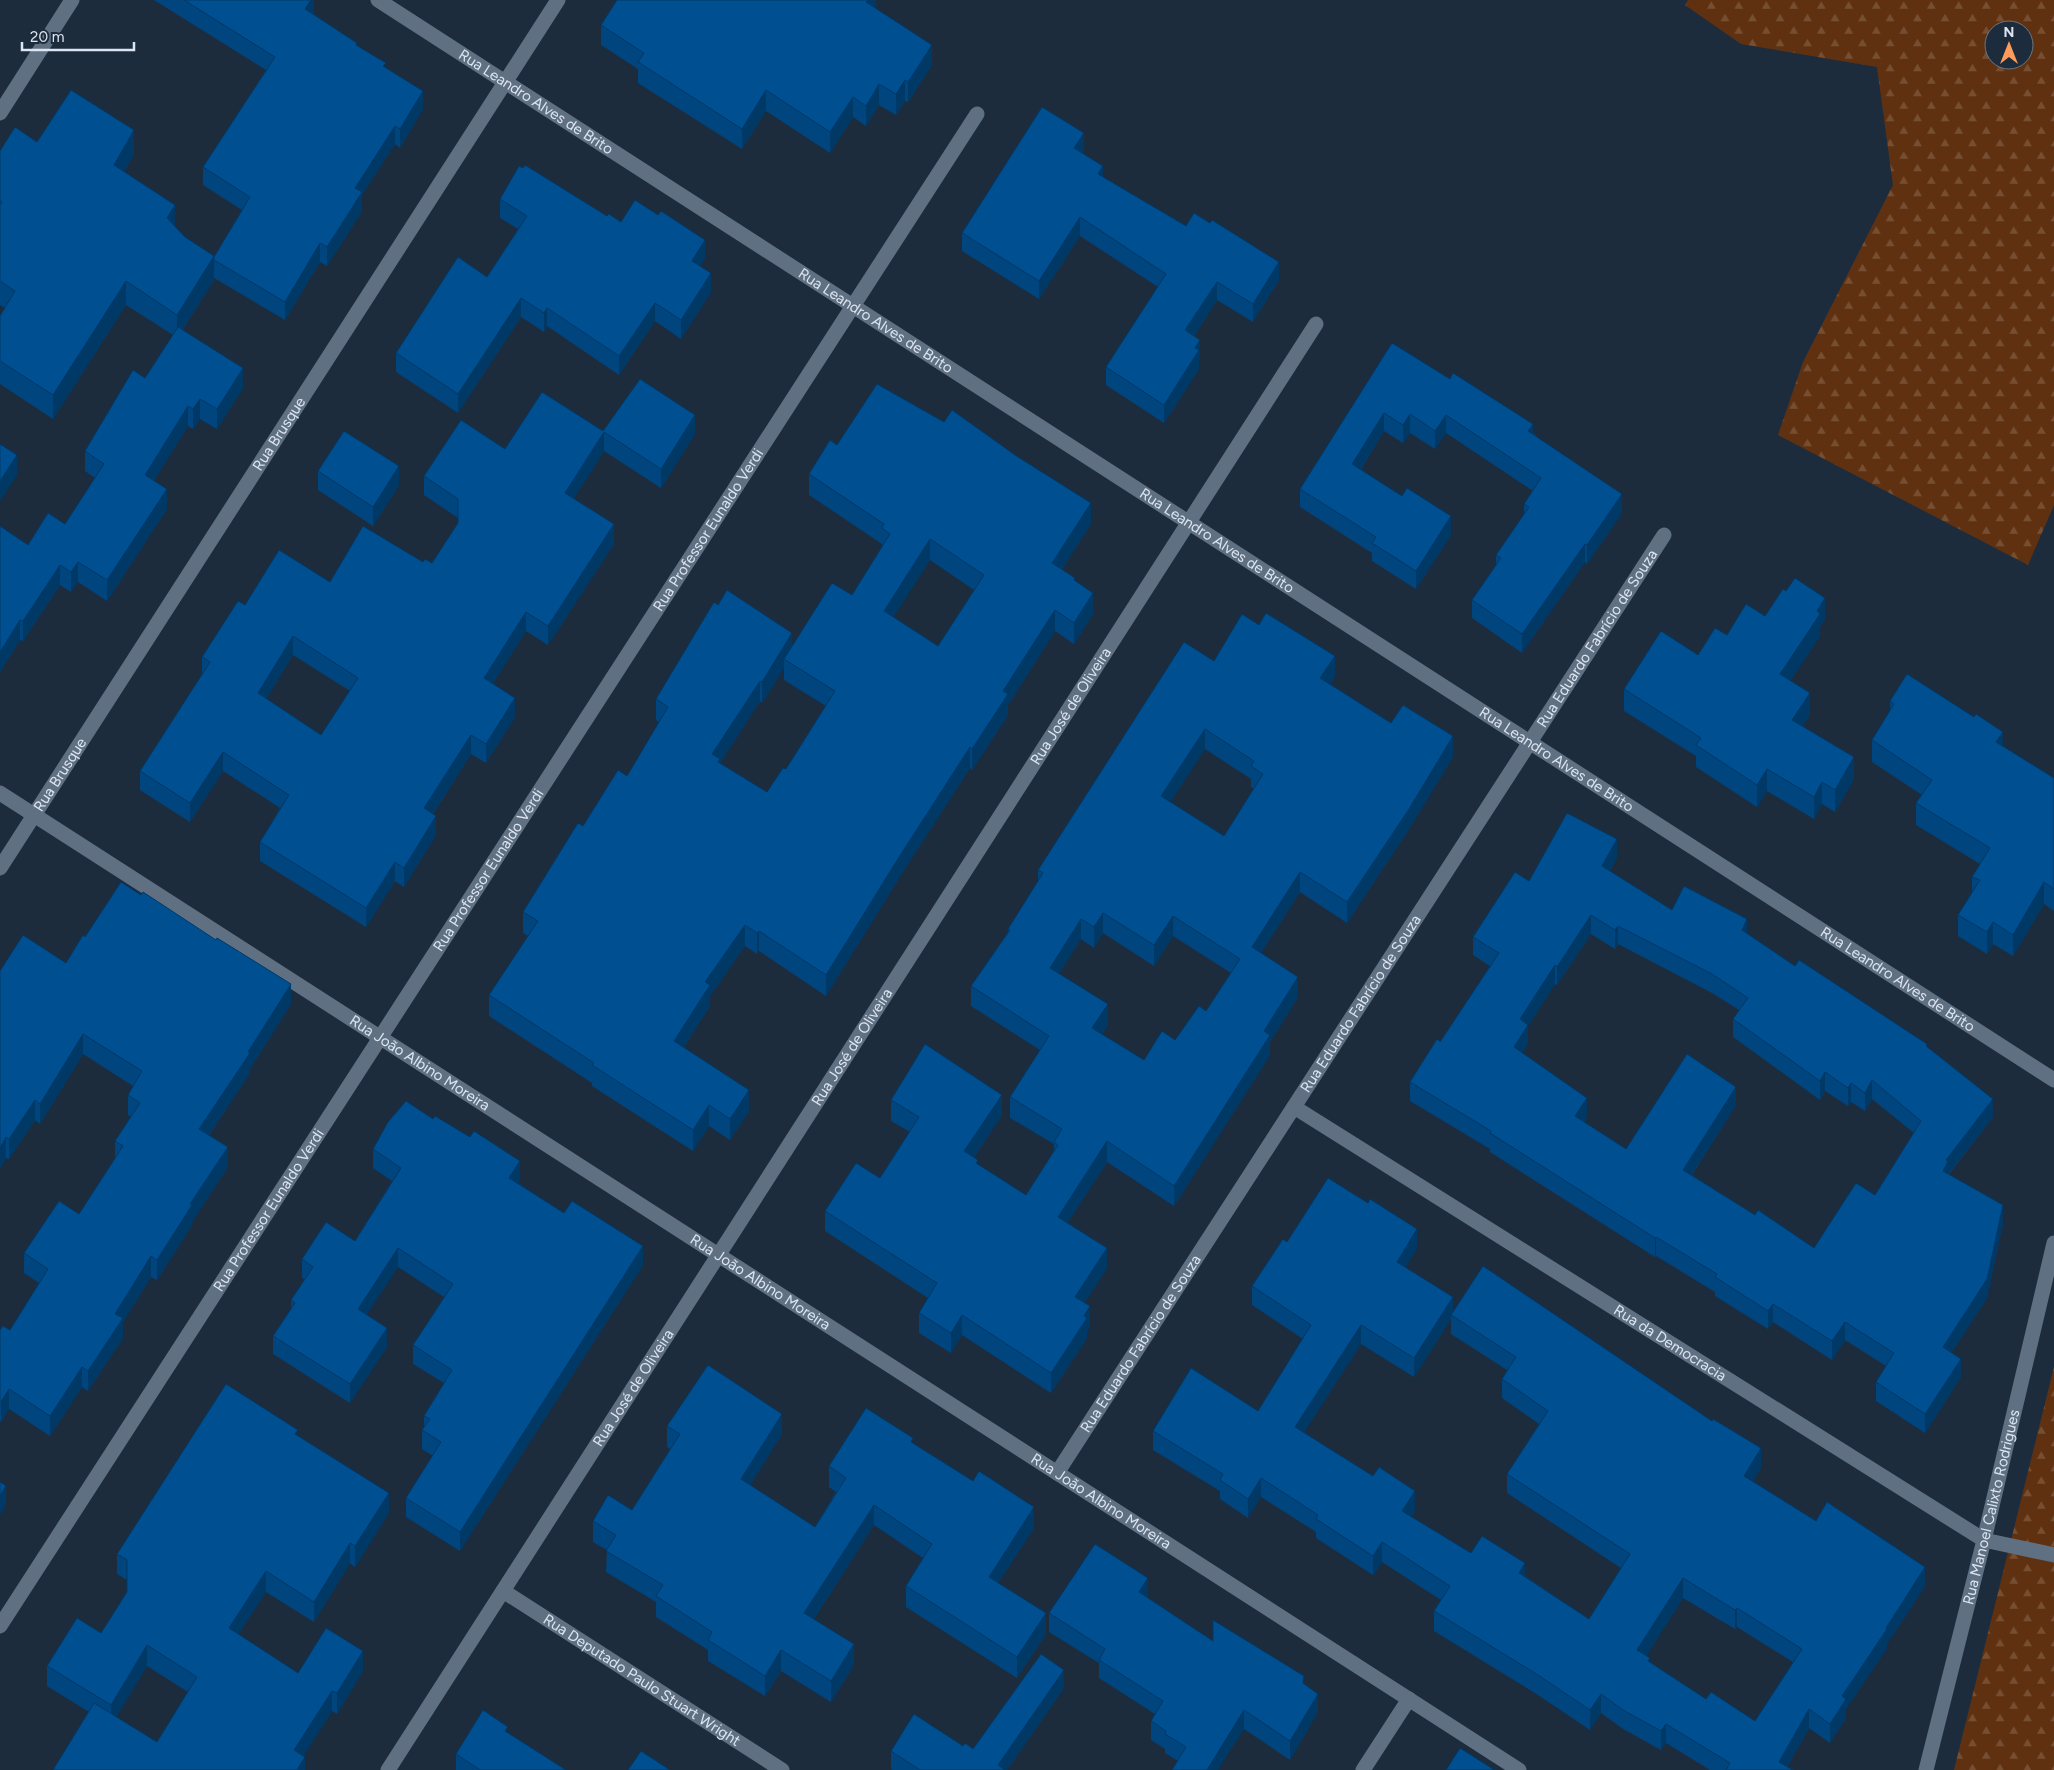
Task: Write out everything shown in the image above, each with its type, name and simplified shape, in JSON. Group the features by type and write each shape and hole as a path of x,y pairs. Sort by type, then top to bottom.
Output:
{"street":[{"path":"0,113 72,0"},
{"name":"Rua Leandro Alves de Brito","path":"378,0 2054,1080"},
{"name":"Rua Brusque","path":"0,868 558,0"},
{"name":"Rua Professor Eunaldo Verdi","path":"0,1626 977,114"},
{"name":"Rua José de Oliveira","path":"388,1770 1316,324"},
{"name":"Rua Eduardo Fabrício de Souza","path":"1057,1473 1664,535"},
{"name":"Rua João Albino Moreira","path":"0,793 1519,1770"},
{"name":"Rua da Democracia","path":"1294,1107 1984,1540 2054,1555"},
{"name":"Rua Manoel Calixto Rodrigues","path":"1926,1770 1984,1540 2054,1243"},
{"name":"Rua Deputado Paulo Stuart Wright","path":"503,1590 782,1770"},
{"path":"1363,1770 1409,1699"}],"green space":[{"path":"1688,0 2054,0 2054,505 2028,565 1778,435 1803,362 1893,185 1877,67 1741,44 1685,5"},
{"path":"2054,1367 2054,1770 1954,1770"}],"building":[{"path":"184,0 311,0 305,9 357,43 356,45 386,63 383,66 423,91 400,129 395,126 355,188 362,192 327,247 320,243 285,302 214,260 250,197 203,167 275,57"},
{"path":"617,0 868,0 866,2 932,45 908,82 905,80 896,94 879,84 866,106 853,97 830,132 766,90 742,129 638,62 644,53 601,25"},
{"path":"71,90 134,130 114,165 175,205 167,218 185,237 214,256 177,315 126,281 53,395 0,361 0,316 15,291 0,281 0,205 2,202 0,200 0,151 15,127 37,142"},
{"path":"1042,107 1084,133 1074,148 1103,166 1098,174 1186,226 1194,213 1210,223 1212,220 1279,262 1253,304 1217,282 1185,330 1200,340 1195,348 1199,350 1164,405 1106,367 1166,274 1080,217 1039,281 962,233"},
{"path":"525,165 607,216 609,214 621,222 635,200 658,215 661,211 705,240 692,261 711,273 681,320 655,303 619,356 547,308 544,313 521,298 458,394 396,353 458,257 487,277 527,216 500,199 519,166 523,168"},
{"path":"178,327 243,368 217,409 200,399 193,409 188,406 145,475 167,489 107,580 78,562 71,572 60,565 23,621 20,620 0,652 0,526 28,545 48,513 65,524 104,464 85,451 133,370 145,378"},
{"path":"1392,343 1450,379 1453,373 1533,424 1528,431 1622,494 1522,634 1472,600 1501,558 1496,555 1529,507 1524,504 1541,478 1446,415 1435,431 1410,414 1403,425 1384,413 1352,464 1402,496 1407,488 1451,516 1416,571 1372,543 1376,537 1300,489"},
{"path":"640,379 695,415 661,469 604,432 565,493 614,524 548,626 526,612 484,678 515,698 486,744 471,735 424,808 436,816 404,868 395,862 366,908 260,842 289,795 223,752 190,803 140,771 210,662 202,657 238,601 245,605 279,550 330,582 363,526 423,562 425,559 432,563 458,523 458,499 424,476 461,420 505,449 542,392 603,431","holes":["293,636 358,678 321,735 258,693"]},
{"path":"877,384 944,422 952,410 1015,455 1091,503 1052,563 1093,593 1074,623 1055,610 1003,691 1008,694 972,749 970,747 826,975 759,931 757,933 745,925 705,982 710,985 674,1041 749,1090 730,1119 709,1105 693,1130 592,1065 594,1063 489,995 538,921 523,912 578,823 583,826 618,770 627,776 668,707 656,699 714,602 718,605 727,590 792,633 762,682 760,681 712,754 720,759 718,762 767,792 783,768 786,769 835,691 784,659 832,583 852,595 890,534 882,528 884,524 809,474 830,440 837,445","holes":["930,539 984,575 938,646 884,611"]},
{"path":"344,431 399,466 373,507 318,471"},
{"path":"0,444 17,455 0,481"},
{"path":"1795,578 1825,598 1817,611 1820,614 1780,674 1810,693 1792,720 1854,757 1835,790 1822,782 1814,797 1767,769 1757,785 1696,745 1701,738 1624,689 1661,631 1698,655 1715,628 1727,635 1746,604 1765,616 1783,589 1786,591"},
{"path":"1266,613 1335,656 1320,678 1391,723 1403,705 1453,736 1409,809 1347,902 1300,872 1252,947 1298,977 1264,1031 1270,1035 1174,1186 1107,1141 1058,1217 1107,1248 1075,1297 1090,1306 1084,1316 1087,1318 1051,1373 962,1315 951,1333 919,1313 937,1283 825,1211 856,1163 880,1178 919,1117 891,1100 925,1044 1002,1095 964,1151 978,1160 976,1163 1026,1195 1058,1145 1054,1142 1062,1129 1010,1097 1049,1036 971,986 1010,930 1008,929 1043,873 1038,870 1184,642 1214,661 1242,614 1259,625","holes":["1205,729 1254,761 1251,766 1263,774 1224,836 1161,796","1103,913 1154,945 1173,916 1240,959 1206,1011 1199,1006 1175,1040 1162,1031 1144,1060 1092,1028 1108,1004 1050,968 1081,919 1094,927"]},
{"path":"1907,674 1974,717 1976,714 2003,732 1996,742 2054,778 2054,889 2044,882 2013,935 1993,922 1987,932 1958,915 1980,880 1972,877 1990,848 1916,803 1932,780 1872,740 1894,704 1890,701"},
{"path":"1567,813 1617,839 1602,866 1672,910 1684,886 1747,919 1742,930 1795,966 1799,960 1927,1044 1926,1046 1993,1099 1946,1160 1948,1161 1943,1171 2003,1205 1987,1279 1943,1347 1961,1359 1925,1414 1876,1382 1894,1353 1845,1322 1832,1341 1773,1304 1768,1311 1715,1277 1717,1274 1655,1238 1490,1133 1491,1131 1410,1082 1437,1039 1440,1042 1499,953 1473,937 1515,872 1529,881","holes":["1591,915 1615,930 1618,926 1712,974 1748,998 1733,1019 1820,1081 1825,1072 1848,1088 1851,1083 1865,1093 1872,1080 1921,1121 1875,1195 1856,1183 1814,1248 1758,1210 1755,1215 1683,1170 1736,1087 1687,1054 1626,1149 1575,1116 1587,1098 1514,1047 1528,1025 1520,1019 1555,965 1557,967"]},
{"path":"121,882 141,895 143,892 216,940 217,938 291,984 248,1052 250,1053 199,1129 228,1147 190,1204 192,1205 157,1260 151,1256 115,1314 123,1318 88,1371 82,1367 50,1416 9,1389 0,1401 0,1330 3,1326 10,1330 48,1269 24,1253 59,1201 79,1214 123,1146 115,1141 140,1103 128,1095 142,1071 83,1034 40,1104 35,1100 9,1139 6,1137 0,1148 0,971 23,935 66,963 83,935 85,937"},
{"path":"406,1101 433,1119 435,1116 470,1137 474,1131 520,1161 509,1178 564,1213 572,1201 643,1246 460,1532 406,1498 441,1442 422,1430 430,1419 424,1416 452,1370 413,1345 453,1284 398,1248 358,1309 387,1328 350,1384 273,1336 295,1303 291,1300 313,1267 302,1259 326,1222 355,1241 401,1168 373,1149 388,1122"},
{"path":"1328,1178 1368,1203 1370,1199 1417,1229 1397,1262 1453,1297 1414,1358 1361,1325 1295,1427 1373,1476 1379,1467 1415,1491 1402,1511 1471,1553 1482,1536 1525,1563 1519,1573 1589,1619 1630,1554 1507,1474 1548,1411 1502,1379 1516,1357 1451,1315 1483,1266 1712,1421 1713,1419 1761,1448 1744,1476 1816,1521 1827,1502 1925,1567 1887,1629 1842,1696 1846,1699 1830,1724 1809,1709 1779,1762 1793,1770 1726,1770 1730,1763 1666,1724 1661,1731 1623,1710 1601,1694 1590,1710 1538,1675 1434,1611 1450,1586 1382,1542 1373,1556 1316,1519 1318,1515 1261,1478 1248,1499 1220,1480 1223,1474 1153,1431 1191,1368 1258,1411 1311,1325 1252,1286 1283,1239 1287,1242","holes":["1683,1578 1735,1610 1737,1608 1802,1649 1755,1721 1711,1692 1706,1699 1648,1661 1650,1658 1637,1650"]},
{"path":"708,1365 782,1414 741,1479 815,1527 846,1478 829,1466 866,1408 913,1438 911,1442 973,1481 979,1471 1034,1507 989,1577 1046,1613 1017,1657 906,1586 932,1544 874,1505 804,1613 854,1644 831,1681 781,1650 765,1676 708,1640 712,1632 656,1596 663,1585 606,1551 616,1535 593,1521 608,1495 632,1510 680,1434 667,1426"},
{"path":"226,1384 298,1430 295,1434 389,1493 355,1546 350,1543 314,1602 266,1571 229,1628 298,1673 326,1628 363,1651 337,1693 332,1691 294,1750 305,1757 297,1770 53,1770 94,1703 157,1742 197,1677 147,1645 111,1705 47,1666 77,1618 101,1633 127,1592 127,1560 117,1554"},
{"path":"0,1482 6,1486 0,1496"},
{"path":"1095,1544 1148,1578 1139,1592 1213,1641 1213,1620 1304,1676 1303,1683 1318,1694 1290,1741 1244,1710 1207,1770 1172,1770 1186,1747 1165,1734 1166,1731 1151,1721 1163,1701 1099,1660 1105,1649 1049,1613"},
{"path":"1041,1654 1064,1670 998,1765 1005,1770 920,1770 891,1751 914,1714 963,1746 965,1743 973,1749"},
{"path":"483,1710 508,1727 505,1731 566,1770 480,1770 456,1754"},
{"path":"1460,1748 1493,1769 1446,1770"},
{"path":"641,1751 670,1770 628,1770"}]}
